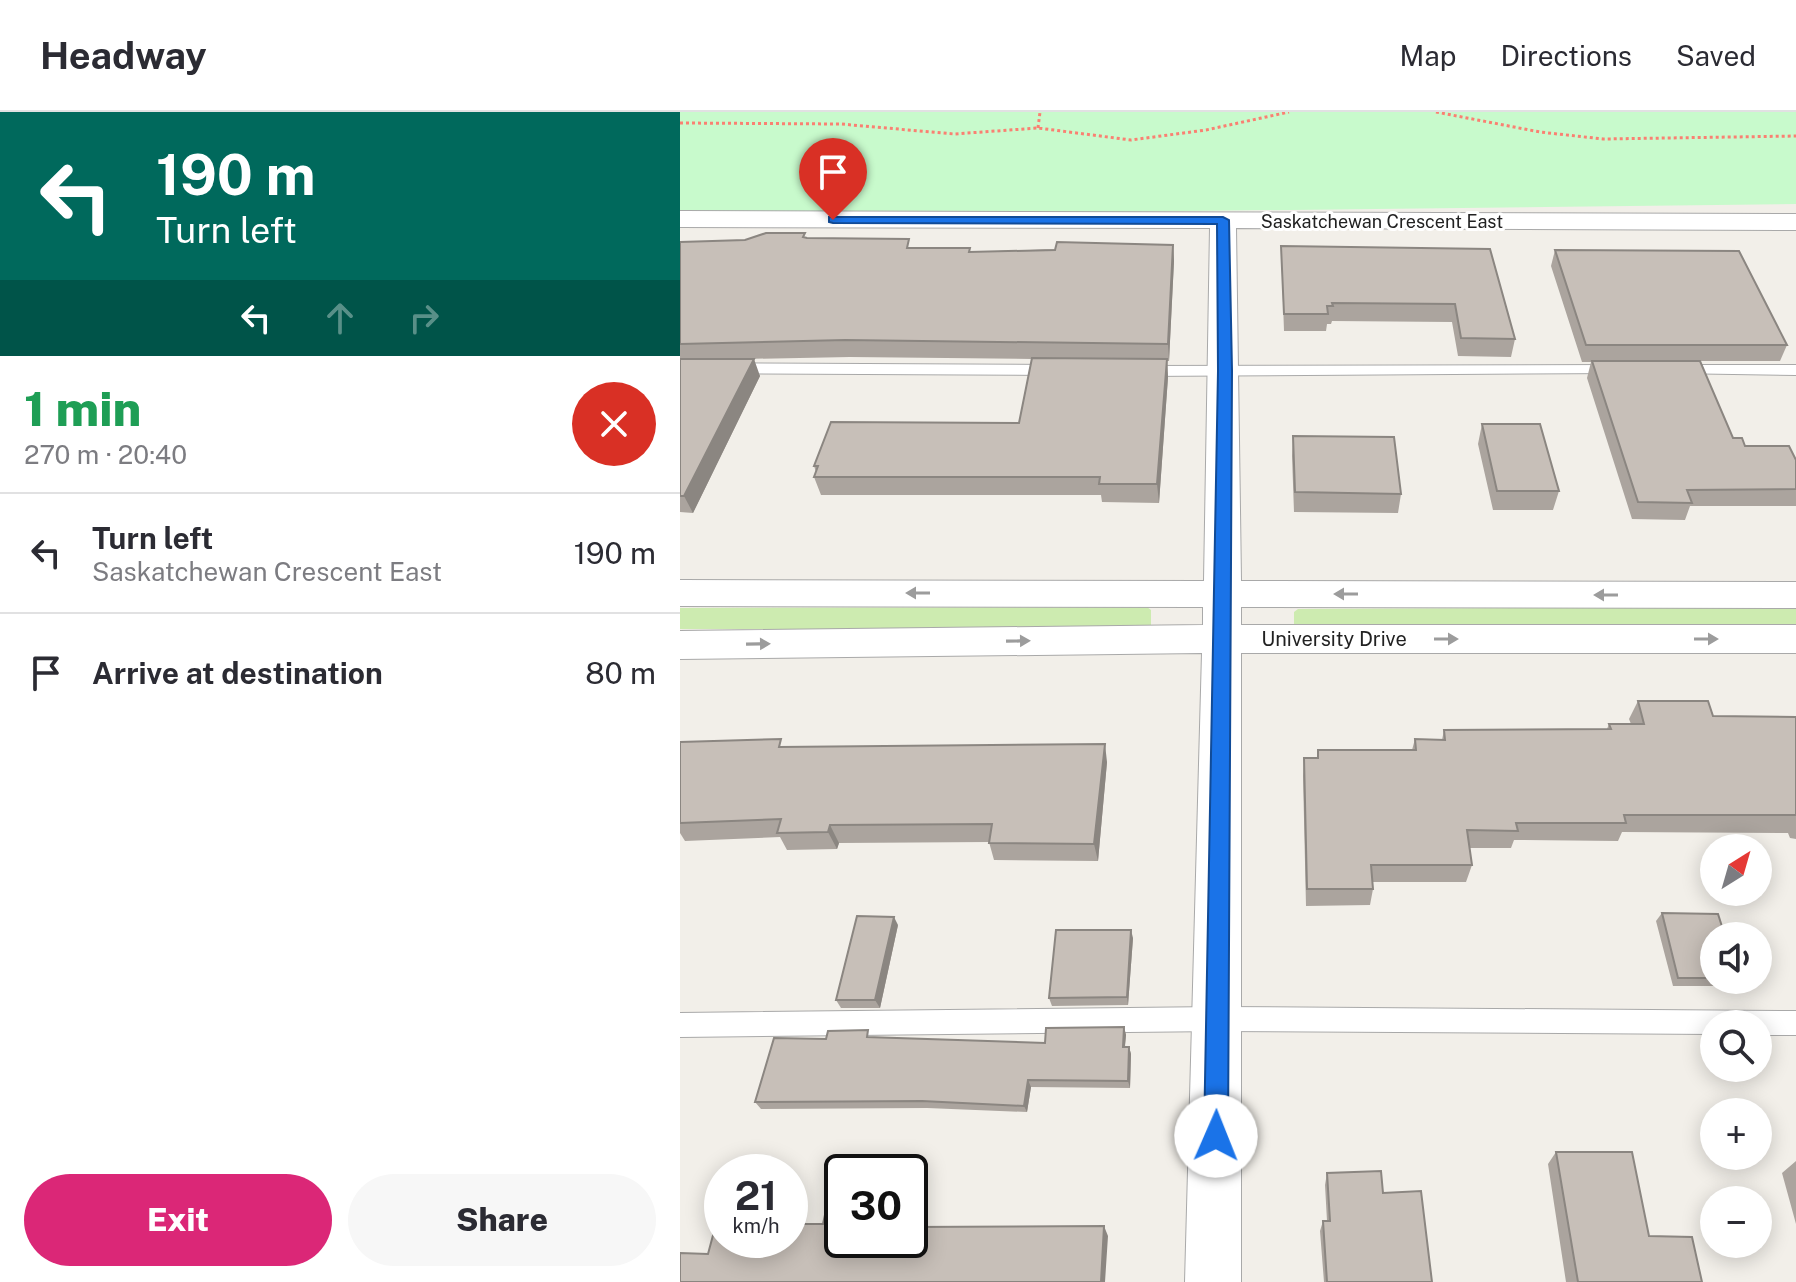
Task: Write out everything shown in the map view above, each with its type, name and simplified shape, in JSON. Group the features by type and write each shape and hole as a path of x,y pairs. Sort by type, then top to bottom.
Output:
{"street":[{"name":"Saskatchewan Crescent East","path":"680,219 1796,222"},
{"path":"1213,1282 1225,371 1223,220"},
{"path":"680,593 1796,595"},
{"name":"University Drive","path":"680,645 1221,639 1796,639"}],"lane":[{"path":"680,368 1069,370"},
{"path":"1116,371 1796,370"},
{"path":"680,1025 1218,1019 1796,1023"}],"path":[{"path":"1038,128 1040,112"},
{"path":"680,123 841,124 954,134 1038,128 1131,140 1206,130 1289,112"},
{"path":"1436,112 1577,137 1719,139 1758,134 1796,136"}],"green space":[{"path":"680,112 1796,112 1796,204 680,217"},
{"path":"1147,607 1151,610 1151,625 1146,629 680,629 680,608"},
{"path":"1796,607 1796,628 1294,625 1294,612 1298,609"}],"building":[{"path":"766,233 805,233 803,237 807,238 909,239 907,248 970,248 969,252 1055,250 1057,242 1173,245 1168,344 845,340 680,344 680,242 745,240"},
{"path":"1281,246 1490,249 1515,339 1461,338 1455,304 1332,303 1333,306 1327,306 1328,314 1284,314"},
{"path":"1555,250 1739,251 1787,345 1586,345"},
{"path":"1032,358 1167,359 1157,484 1099,484 1100,477 814,477 818,466 814,466 831,422 1019,423"},
{"path":"680,359 754,359 684,496 680,496"},
{"path":"1592,361 1700,361 1733,438 1742,438 1745,446 1789,446 1796,460 1796,489 1687,490 1692,503 1638,502"},
{"path":"1482,424 1540,424 1559,491 1497,491"},
{"path":"1293,436 1394,437 1401,494 1295,492"},
{"path":"1638,701 1708,701 1713,716 1796,717 1796,815 1624,815 1626,823 1516,823 1518,831 1467,830 1472,865 1371,865 1373,889 1307,889 1304,758 1318,758 1318,750 1416,750 1415,739 1445,740 1444,730 1611,729 1609,724 1644,724"},
{"path":"781,739 779,747 1105,744 1094,844 989,843 992,824 830,825 828,832 777,833 781,819 680,823 680,742"},
{"path":"1662,913 1718,914 1721,922 1700,922 1700,978 1678,978"},
{"path":"857,916 894,917 875,1000 836,1000"},
{"path":"1056,930 1131,930 1127,997 1049,998"},
{"path":"1124,1027 1123,1047 1129,1047 1128,1081 1028,1080 1024,1106 922,1101 755,1102 774,1038 826,1039 828,1031 868,1030 867,1037 1045,1043 1046,1028"},
{"path":"1556,1152 1632,1152 1649,1236 1692,1237 1702,1282 1578,1282"},
{"path":"1381,1171 1383,1193 1421,1191 1432,1282 1327,1282 1323,1221 1330,1221 1327,1173"},
{"path":"824,1219 824,1258 928,1258 928,1227 1104,1226 1101,1282 680,1282 680,1253 704,1254 704,1258 808,1258 808,1224 823,1224"}],"route":[{"path":"833,220 1223,220 1225,371 1216,1136"}]}
